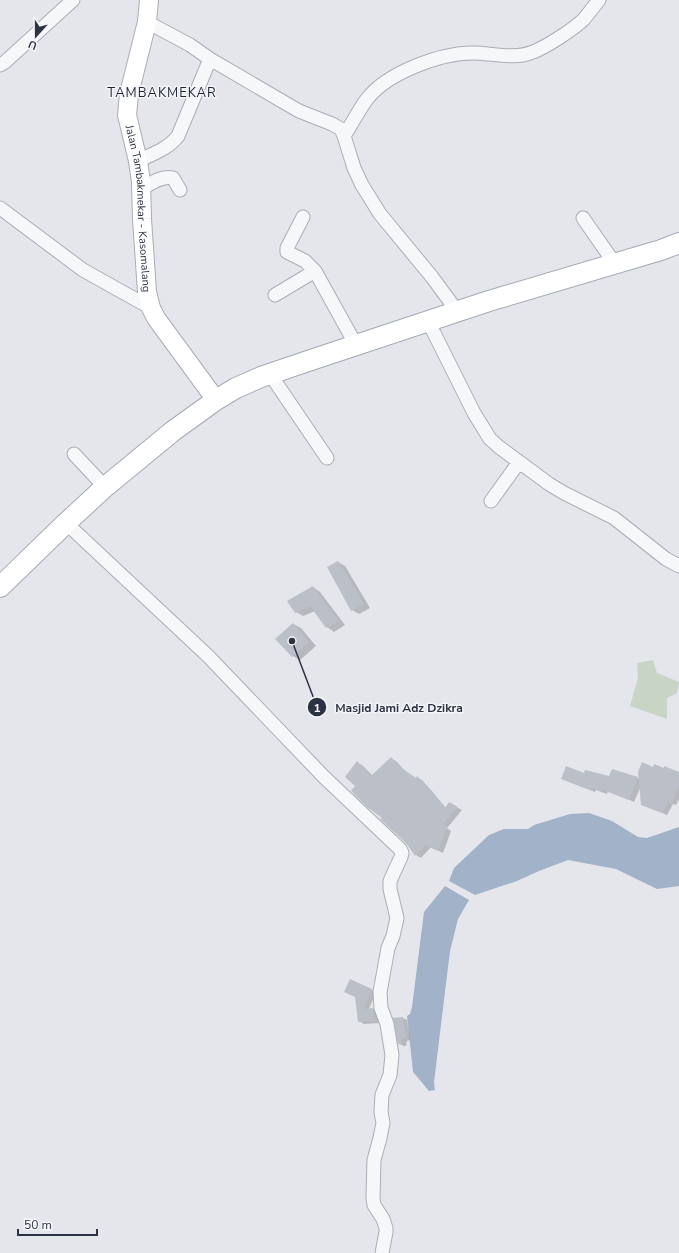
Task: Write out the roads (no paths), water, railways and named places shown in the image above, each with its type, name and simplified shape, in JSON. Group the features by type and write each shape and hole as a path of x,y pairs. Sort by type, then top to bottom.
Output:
{"main road":[{"path":"0,587 105,487 174,431 216,400 236,388 270,374 457,311 679,244"}],"street":[{"path":"1,67 73,0"},
{"name":"Jalan Tambakmekar - Kasomalang","path":"150,0 147,22 127,106 127,115 138,161 147,292 151,308 156,318 216,400"},
{"path":"344,136 367,99 383,83 396,75 421,64 457,54 474,53 500,56 532,53 555,40 583,20 599,0"},
{"path":"147,22 190,45 210,59 298,111 341,129 354,168 362,185 380,214 432,277 457,311"},
{"path":"138,161 166,148 173,143 178,136 210,59"},
{"path":"141,190 153,182 168,177 173,178 180,190"},
{"path":"0,208 82,270 151,308"},
{"path":"303,217 287,248 287,252 305,261 315,271 356,345"},
{"path":"583,218 615,264"},
{"path":"276,295 315,271"},
{"path":"428,321 454,375 490,439 549,484 614,518 666,559 679,566"},
{"path":"270,374 327,458"},
{"path":"74,454 105,487"},
{"path":"491,501 519,462"},
{"path":"66,523 208,656 324,777 400,849 402,853 390,881 390,889 397,918 393,936 388,948 380,992 381,1008 387,1024 392,1055 390,1075 382,1095 381,1112 383,1123 374,1160 372,1198 386,1228 382,1253"}],"water":[{"path":"589,813 612,821 638,837 647,838 679,827 679,886 657,889 616,869 568,860 517,881 475,895 449,881 454,868 489,835 504,829 528,829 534,825 570,814"},
{"path":"445,886 469,900 458,919 450,951 434,1082 435,1090 429,1091 413,1072 407,1016 410,1014 412,1007 424,912"}],"place":[{"name":"Masjid Jami Adz Dzikra","path":"292,641"}],"district":[{"name":"TAMBAKMEKAR","path":"162,93"}]}
